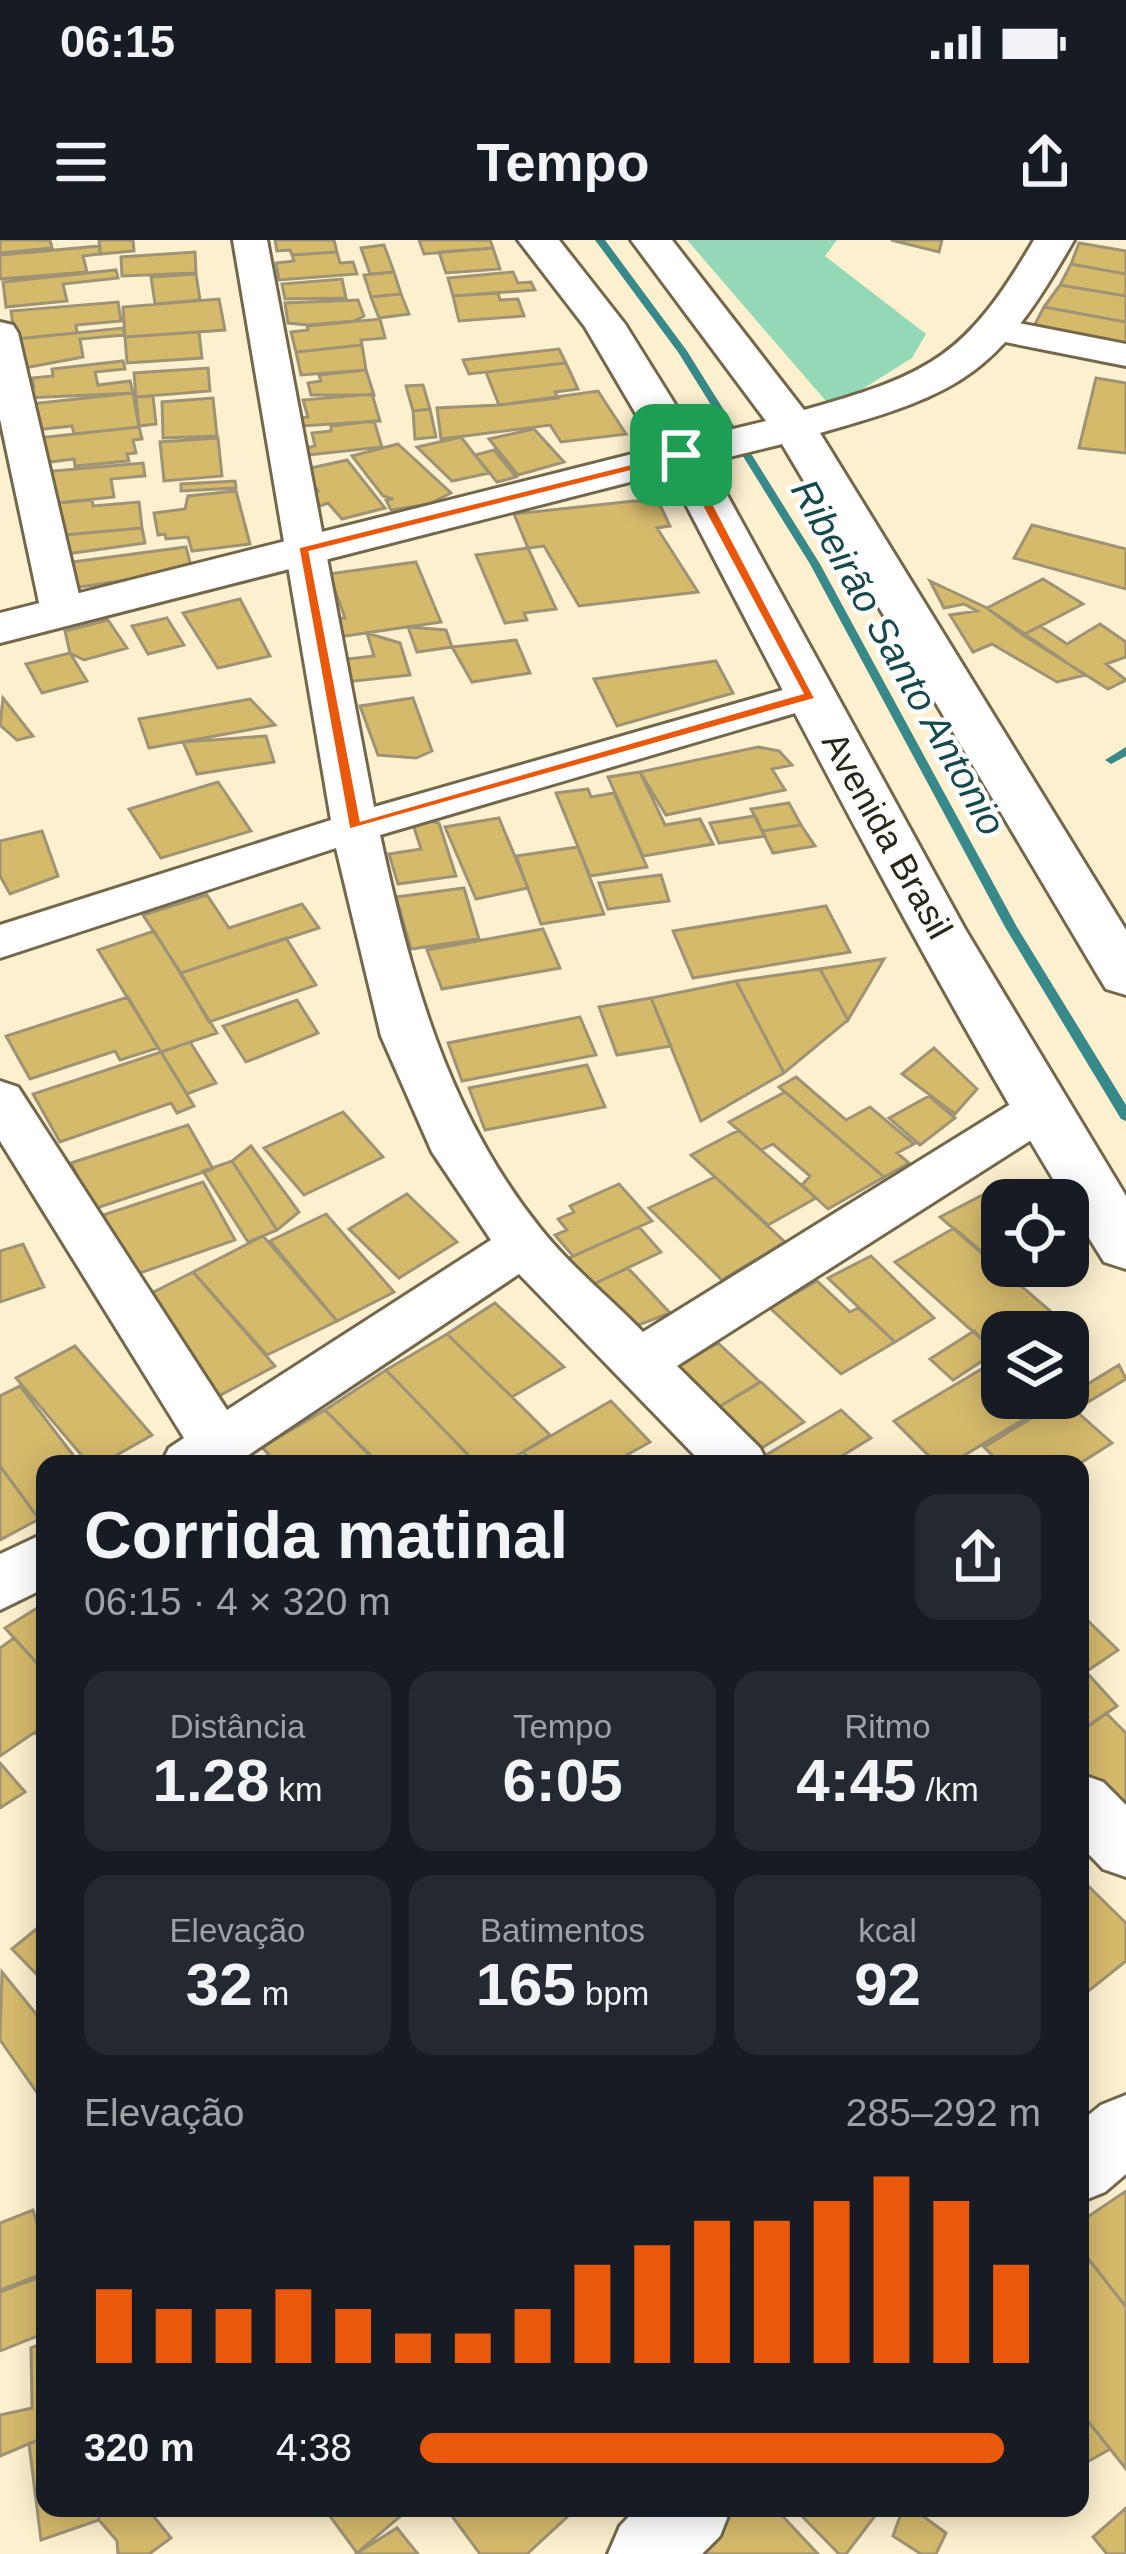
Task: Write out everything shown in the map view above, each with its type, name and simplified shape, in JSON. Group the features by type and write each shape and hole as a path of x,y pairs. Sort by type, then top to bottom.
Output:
{"main road":[{"name":"Avenida Brasil","path":"538,240 693,452 811,695 1040,1110 1126,1246"},
{"path":"651,240 788,429 1126,976"},
{"path":"0,628 788,429 918,385 973,353 998,330 1054,240"}],"street":[{"path":"250,240 355,826 381,950 406,1036 458,1153 523,1246 730,1455"},
{"path":"998,330 1126,355"},
{"path":"0,333 62,612"},
{"path":"0,943 355,826 811,695"},
{"path":"0,1099 204,1454 523,1246"},
{"path":"638,1364 1040,1110"},
{"path":"0,1585 36,1563"},
{"path":"1089,1811 1126,1848"},
{"path":"1089,2160 1126,2129"},
{"path":"648,2554 683,2517"}],"green space":[{"path":"687,240 837,240 825,256 926,334 912,358 832,408"}],"building":[{"path":"0,240 50,240 52,248 0,253"},
{"path":"99,240 133,240 134,251 100,254"},
{"path":"275,240 334,240 337,252 292,255 290,250 277,251"},
{"path":"419,240 490,240 493,248 424,254"},
{"path":"891,240 942,240 939,252"},
{"path":"1079,243 1126,251 1126,274 1071,264"},
{"path":"384,245 394,272 370,274 361,248"},
{"path":"100,246 100,254 83,256 87,272 0,279 0,255"},
{"path":"493,248 500,269 446,273 439,252"},
{"path":"195,252 196,273 122,276 121,257"},
{"path":"337,252 340,263 353,262 357,274 279,280 276,263 294,261 292,255"},
{"path":"1071,264 1126,274 1126,296 1060,285"},
{"path":"116,270 118,278 63,284 67,301 6,307 3,282"},
{"path":"394,272 401,294 371,297 364,275"},
{"path":"513,272 518,283 531,282 535,290 453,296 448,278"},
{"path":"196,274 200,300 155,304 151,277"},
{"path":"342,279 346,298 285,299 282,284"},
{"path":"1060,285 1126,296 1126,322 1044,307"},
{"path":"498,293 500,300 518,299 524,316 459,321 453,296"},
{"path":"401,294 409,314 379,318 371,297"},
{"path":"219,299 225,330 125,337 123,307"},
{"path":"358,300 364,316 354,321 288,323 285,303"},
{"path":"118,302 121,321 76,325 77,333 15,339 11,311"},
{"path":"1044,307 1126,322 1126,347 1033,328"},
{"path":"380,319 385,338 296,352 291,332 308,330 307,326"},
{"path":"123,328 125,335 80,339 83,357 19,369 15,339"},
{"path":"199,332 202,358 127,363 125,337"},
{"path":"362,345 366,370 301,375 296,352"},
{"path":"559,349 566,363 469,374 463,360"},
{"path":"123,361 125,369 95,372 98,385 130,381 133,393 26,398 24,387 34,387 32,378 53,376 52,369"},
{"path":"566,363 578,389 555,392 558,398 499,405 486,372"},
{"path":"208,368 210,391 136,397 134,373"},
{"path":"366,370 374,395 311,395 308,383 321,381 319,375"},
{"path":"1096,378 1126,383 1126,453 1079,448"},
{"path":"423,385 430,409 413,411 406,386"},
{"path":"598,391 626,434 561,442 550,425 441,439 437,408"},
{"path":"133,393 139,427 74,434 72,426 34,430 30,404"},
{"path":"372,394 380,421 301,426 300,418 308,417 303,400"},
{"path":"153,396 156,424 139,426 136,397"},
{"path":"213,398 217,436 163,438 162,402"},
{"path":"430,409 436,437 415,439 413,411"},
{"path":"374,421 382,447 307,455 307,448 315,446 312,433"},
{"path":"139,427 142,439 133,440 136,453 127,454 129,461 75,466 74,459 42,463 38,438"},
{"path":"534,429 564,462 518,475 489,439"},
{"path":"461,437 489,473 452,481 417,447"},
{"path":"218,438 222,476 164,481 160,442"},
{"path":"398,444 451,493 429,504 391,510 386,500 393,499 383,496 352,456"},
{"path":"494,450 516,477 497,482 475,455"},
{"path":"347,460 385,508 342,519 328,503 320,506 311,493 318,491 302,470"},
{"path":"143,463 145,476 111,479 114,497 46,504 42,472"},
{"path":"235,481 236,488 181,491 181,484"},
{"path":"236,491 250,544 192,551 188,537 158,535 154,513 185,509 188,496"},
{"path":"92,500 93,506 139,502 142,528 51,536 57,503"},
{"path":"634,501 659,503 670,526 657,528 698,592 579,606 544,546 528,548 514,514"},
{"path":"1032,525 1126,549 1126,589 1014,558"},
{"path":"142,528 145,543 59,555 54,536"},
{"path":"186,547 192,570 73,588 65,563"},
{"path":"528,548 556,609 524,613 527,620 505,623 476,555"},
{"path":"416,562 441,622 338,637 332,619 345,618 329,574"},
{"path":"1043,579 1083,604 1023,635 987,608"},
{"path":"930,581 987,608 1085,675 1057,682 992,644 973,652 950,615 977,611 964,604 944,608"},
{"path":"240,599 270,656 218,668 183,613"},
{"path":"167,618 184,645 148,654 132,626"},
{"path":"108,620 127,648 84,660 70,653 65,631"},
{"path":"1100,624 1126,642 1126,657 1106,664 1126,680 1108,689 1023,635 1040,626 1067,644"},
{"path":"408,627 446,630 452,647 417,652"},
{"path":"367,633 400,643 410,675 346,682 339,660 374,656"},
{"path":"516,640 530,673 472,682 452,647"},
{"path":"70,653 87,681 42,693 26,664"},
{"path":"716,661 733,693 617,726 594,679"},
{"path":"3,698 33,736 17,740 0,725"},
{"path":"413,698 432,751 416,758 378,755 360,706"},
{"path":"250,699 275,725 149,748 139,719"},
{"path":"266,736 274,762 197,774 183,742"},
{"path":"758,747 779,751 792,765 772,769 785,790 666,815 640,772"},
{"path":"640,772 665,825 700,819 713,844 643,856 608,777"},
{"path":"218,782 251,831 161,858 129,809"},
{"path":"588,789 591,797 614,793 647,867 590,876 556,793"},
{"path":"789,803 801,825 762,831 751,809"},
{"path":"755,816 765,836 719,843 710,823"},
{"path":"499,818 528,888 476,899 445,827"},
{"path":"412,821 439,823 456,876 398,884 389,854 421,849"},
{"path":"801,825 815,846 773,853 762,831"},
{"path":"42,831 58,876 10,894 0,876 0,841"},
{"path":"578,847 604,914 541,924 516,856"},
{"path":"661,875 669,901 608,909 599,883"},
{"path":"464,888 479,939 411,949 396,897"},
{"path":"207,895 229,928 302,904 319,928 181,973 143,915"},
{"path":"826,906 850,952 693,978 673,931"},
{"path":"543,929 560,968 442,989 427,950"},
{"path":"154,931 217,1033 161,1052 98,950"},
{"path":"286,938 316,985 209,1022 181,973"},
{"path":"884,959 848,1020 820,969"},
{"path":"820,969 848,1020 784,1073 736,981"},
{"path":"736,981 784,1073 701,1121 651,998"},
{"path":"128,997 158,1048 120,1060 115,1051 30,1079 6,1036"},
{"path":"651,998 671,1046 617,1055 599,1007"},
{"path":"297,1000 318,1033 246,1062 223,1026"},
{"path":"580,1017 596,1055 462,1081 448,1043"},
{"path":"190,1042 216,1083 187,1094 161,1052"},
{"path":"934,1048 977,1089 955,1114 902,1074"},
{"path":"161,1052 194,1106 177,1113 171,1103 60,1142 33,1094"},
{"path":"587,1065 605,1107 485,1130 469,1088"},
{"path":"796,1077 846,1120 870,1107 914,1144 897,1153 909,1163 884,1177 779,1087"},
{"path":"785,1092 884,1177 828,1209 802,1185 810,1176 773,1144 761,1150 729,1122"},
{"path":"929,1096 955,1118 920,1145 889,1118"},
{"path":"343,1112 383,1157 304,1195 264,1148"},
{"path":"188,1125 213,1169 94,1209 71,1163"},
{"path":"739,1130 816,1198 768,1225 691,1155"},
{"path":"251,1146 299,1212 277,1230 232,1161"},
{"path":"232,1161 277,1230 248,1242 203,1171"},
{"path":"715,1177 785,1242 722,1280 649,1208"},
{"path":"203,1182 235,1240 134,1275 103,1215"},
{"path":"619,1184 652,1221 573,1256 555,1235 567,1230 558,1219 574,1212 570,1206"},
{"path":"407,1194 457,1242 399,1278 349,1229"},
{"path":"981,1196 981,1252 940,1217"},
{"path":"326,1214 394,1292 337,1321 270,1241"},
{"path":"639,1227 661,1252 581,1290 558,1263"},
{"path":"954,1228 981,1251 981,1287 1022,1287 1050,1311 981,1311 981,1339 895,1262"},
{"path":"263,1236 337,1321 267,1355 193,1272"},
{"path":"23,1244 44,1287 0,1302 0,1251"},
{"path":"871,1256 934,1318 895,1342 828,1278"},
{"path":"628,1268 670,1313 641,1324 615,1325 581,1290"},
{"path":"193,1272 275,1366 213,1399 132,1303"},
{"path":"817,1281 850,1312 858,1308 895,1342 841,1374 770,1308"},
{"path":"495,1303 564,1367 512,1397 447,1334"},
{"path":"974,1331 981,1338 981,1362 953,1380 930,1359"},
{"path":"447,1334 550,1435 518,1455 468,1455 386,1370"},
{"path":"718,1343 760,1382 712,1411 670,1371"},
{"path":"75,1346 152,1435 117,1455 81,1455 16,1378"},
{"path":"1119,1365 1126,1379 1089,1401 1089,1383"},
{"path":"981,1369 981,1419 1024,1419 965,1455 928,1455 894,1421"},
{"path":"386,1370 468,1455 369,1455 325,1410"},
{"path":"761,1382 804,1422 755,1452 712,1411"},
{"path":"20,1386 73,1455 36,1455 36,1515 0,1466 0,1396"},
{"path":"611,1401 650,1442 627,1455 523,1452"},
{"path":"325,1410 370,1455 269,1455 262,1447"},
{"path":"841,1410 871,1438 844,1455 766,1455"},
{"path":"1030,1419 1085,1419 1112,1443 1089,1458 992,1455 984,1447"},
{"path":"0,1466 36,1521 0,1540"},
{"path":"36,1609 36,1662 5,1628"},
{"path":"1089,1622 1118,1650 1089,1670"},
{"path":"14,1638 36,1662 36,1733 0,1756 0,1648"},
{"path":"1089,1675 1117,1706 1089,1726"},
{"path":"1106,1713 1126,1733 1126,1810 1089,1776 1089,1725"},
{"path":"0,1763 25,1792 0,1808"},
{"path":"1089,1887 1126,1923 1126,1961 1089,1991"},
{"path":"36,1929 36,1974 12,1949"},
{"path":"2,1972 36,2014 36,2091 0,2040"},
{"path":"1126,2191 1126,2307 1089,2260 1089,2216"},
{"path":"33,2210 36,2220 36,2276 0,2290 0,2223"},
{"path":"1089,2262 1126,2307 1126,2469 1089,2422"},
{"path":"36,2278 36,2337 0,2351 0,2292"},
{"path":"36,2346 36,2441 0,2456 0,2415 32,2408 31,2348"},
{"path":"1089,2422 1110,2449 1089,2461"},
{"path":"36,2441 36,2500 29,2444"},
{"path":"1126,2508 1126,2554 1107,2554 1093,2537"},
{"path":"38,2517 98,2517 99,2520 41,2540"},
{"path":"154,2517 171,2538 149,2554 118,2554 117,2541 99,2520"},
{"path":"331,2517 399,2517 357,2553"},
{"path":"453,2517 567,2517 527,2554 480,2554"},
{"path":"706,2517 783,2517 818,2554 706,2554 688,2536"},
{"path":"803,2517 874,2517 846,2554 839,2554"},
{"path":"900,2517 924,2517 946,2533 936,2554 921,2554 893,2536"},
{"path":"397,2528 418,2554 356,2554 357,2553"}],"waterway":[{"name":"Ribeirão Santo Antonio","path":"600,240 682,351 815,564 1011,927 1126,1116"},
{"path":"1111,760 1126,751"}],"route":[{"path":"681,455 811,695 355,826 303,550 681,455"}]}
